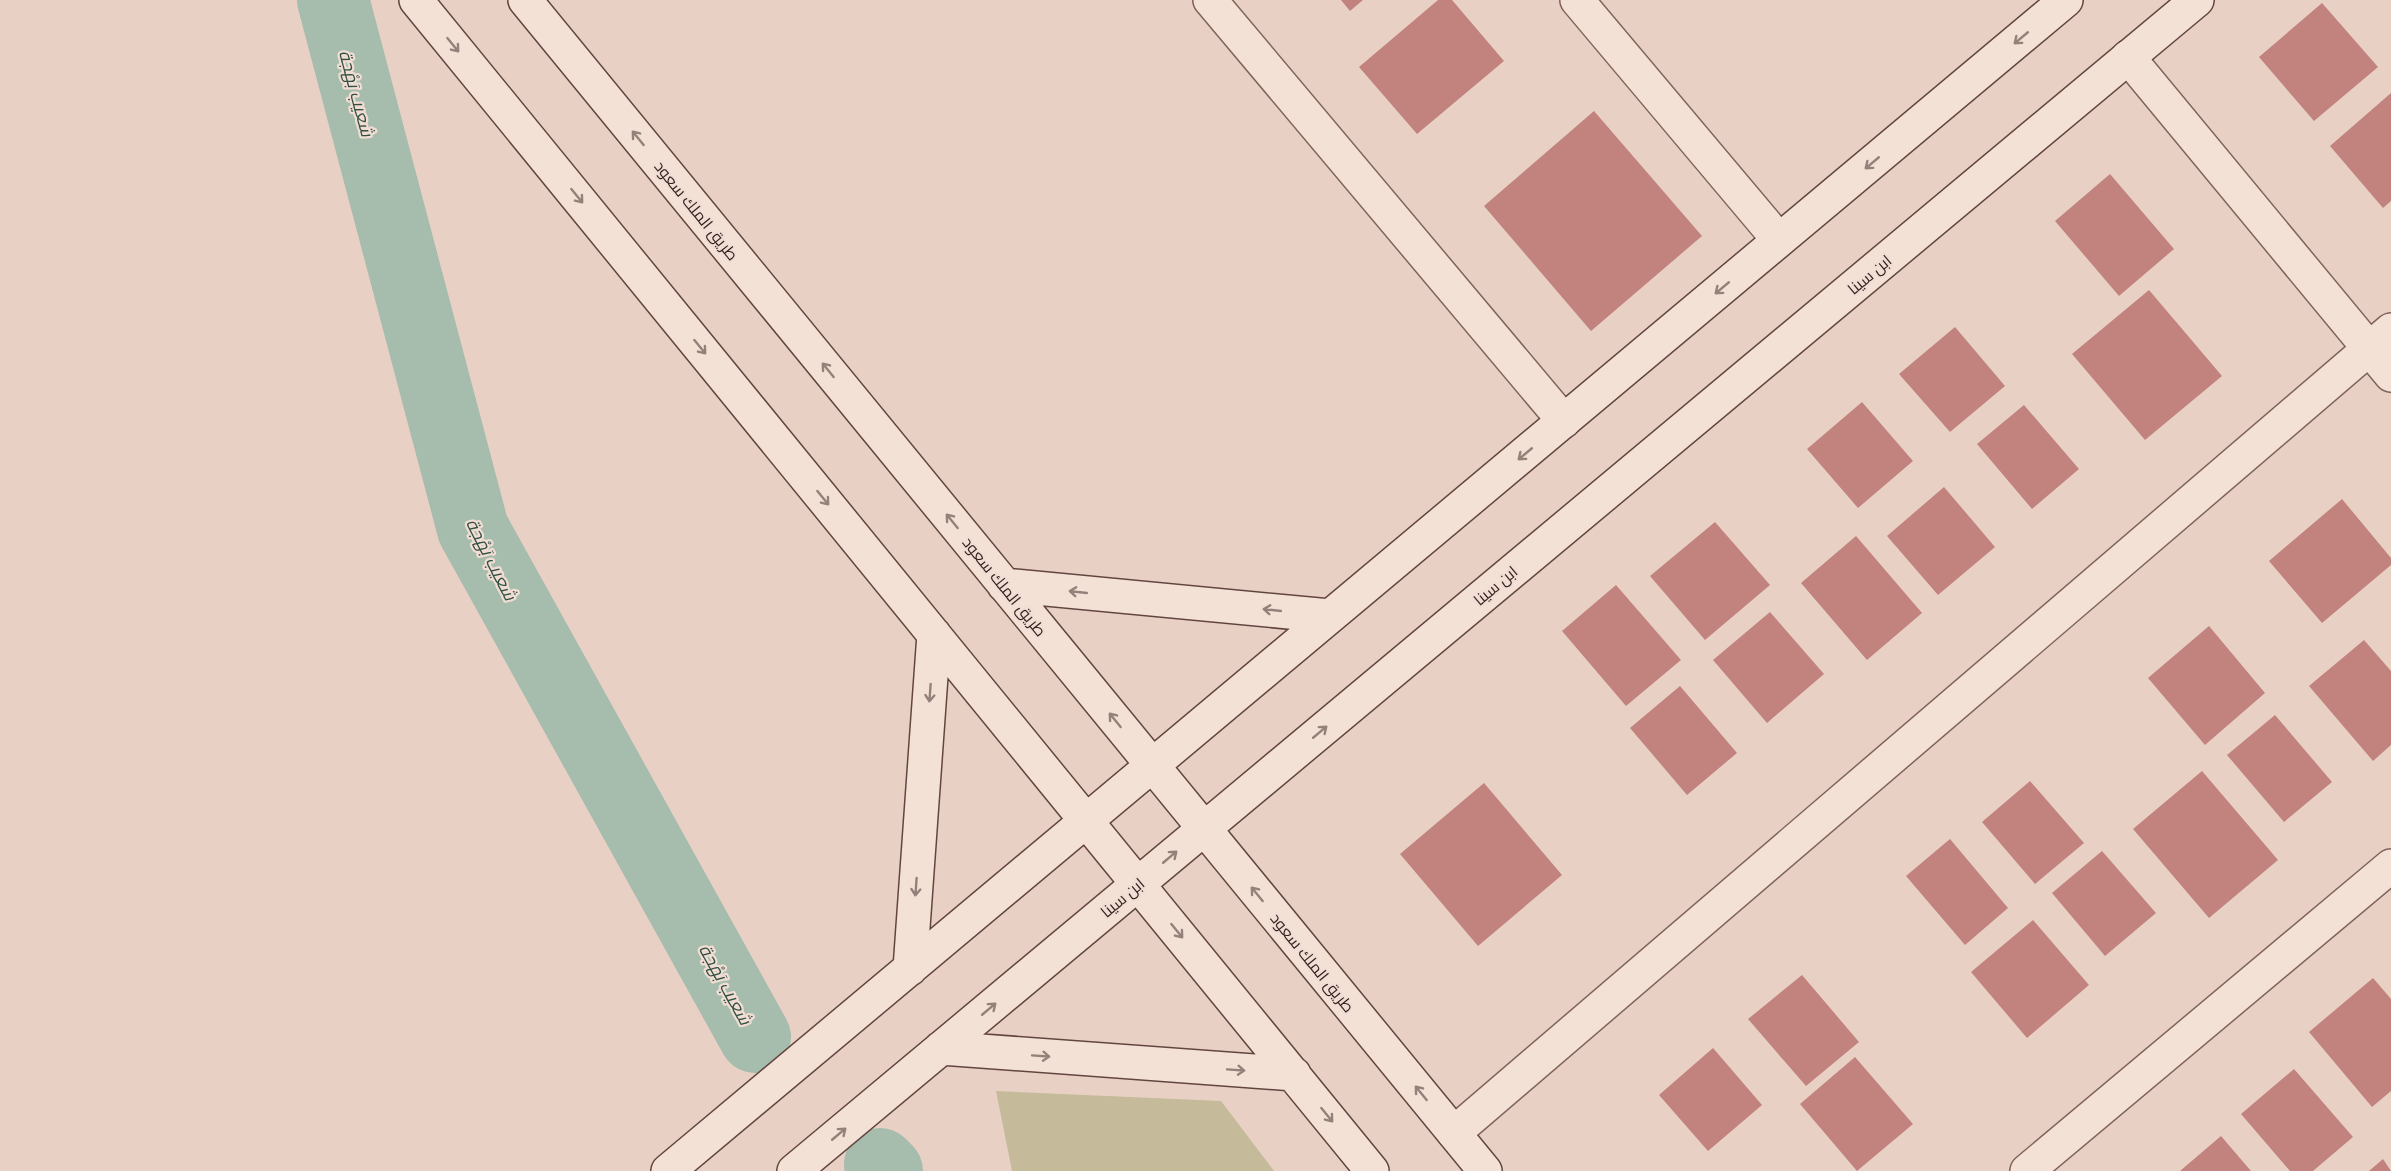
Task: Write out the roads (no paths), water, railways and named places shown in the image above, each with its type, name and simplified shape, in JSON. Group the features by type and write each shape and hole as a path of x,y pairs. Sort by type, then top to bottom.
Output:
{"street":[{"path":"416,0 1372,1171"},
{"name":"طريق الملك سعود","path":"525,0 1485,1171"},
{"path":"1210,0 1563,421"},
{"path":"1576,0 1779,240"},
{"path":"669,1171 2066,0"},
{"name":"ابن سينا","path":"794,1171 2197,0"},
{"path":"2128,57 2380,339 2391,375"},
{"path":"1454,1133 2380,339"},
{"path":"1004,585 1330,616"},
{"path":"910,969 934,634"},
{"path":"2026,1171 2391,866"},
{"path":"941,1048 1294,1074"}],"waterway":[{"name":"شعيب بَهْجة","path":"333,0 473,529 755,1037"},
{"name":"شعيب بَهْجة","path":"880,1164 887,1171"}]}
